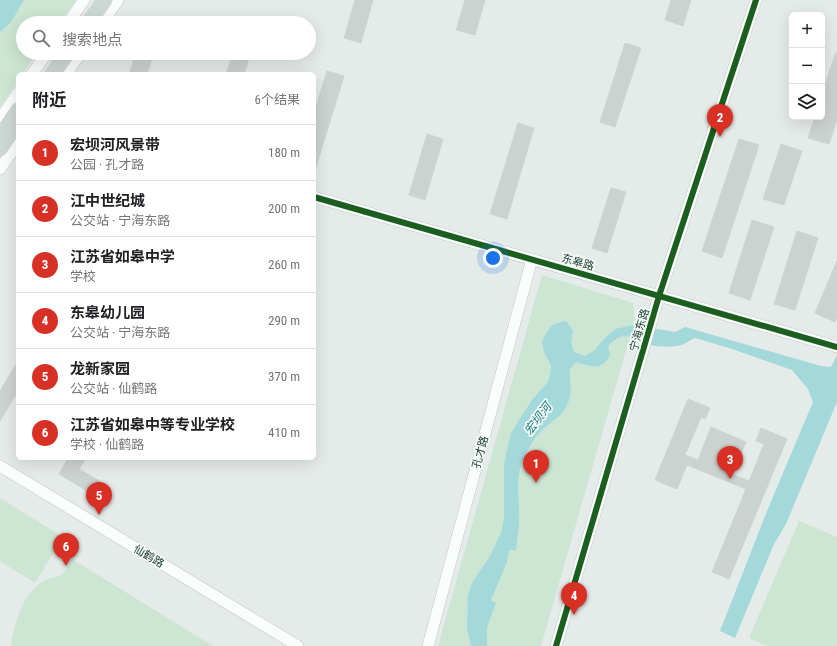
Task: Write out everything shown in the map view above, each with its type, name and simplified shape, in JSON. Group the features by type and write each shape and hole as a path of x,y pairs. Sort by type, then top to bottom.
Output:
{"main road":[{"path":"84,16 95,0"},
{"path":"94,16 105,0"},
{"path":"44,72 53,60"},
{"path":"54,72 63,60"},
{"path":"0,136 16,104"},
{"path":"0,149 16,126"}],"street":[{"path":"73,16 84,0"},
{"path":"107,16 118,0"},
{"name":"宁海东路","path":"556,646 659,296 756,0"},
{"path":"33,72 42,60"},
{"path":"67,72 76,60"},
{"path":"0,119 16,103"},
{"path":"0,169 16,146"},
{"name":"东皋路","path":"316,198 835,347"},
{"name":"孔才路","path":"428,646 532,259"},
{"name":"仙鹤路","path":"0,466 298,646"}],"green space":[{"path":"0,0 76,0 64,16 16,16 16,60 32,60 23,72 16,72 16,83 0,107"},
{"path":"542,275 633,303 635,319 541,646 438,646"},
{"path":"0,498 63,537 35,583 0,561"},
{"path":"799,521 837,537 837,646 767,646 749,638"},
{"path":"72,559 213,646 11,646 17,619 30,592 44,581 62,575"}],"water":[{"path":"0,0 24,0 11,22 0,32"},
{"name":"宏坝河","path":"566,321 573,331 571,342 574,352 585,356 595,350 615,329 634,325 675,332 685,327 821,366 831,367 837,355 837,402 786,524 774,544 735,638 720,631 767,511 813,402 808,389 792,370 695,338 683,344 665,347 656,346 626,336 614,340 608,346 610,355 603,364 599,366 591,366 576,362 570,369 571,390 564,411 543,429 526,453 522,462 519,476 519,524 516,550 509,550 507,562 491,600 496,603 487,627 487,646 471,646 467,628 468,595 472,583 490,556 501,533 504,519 504,464 511,433 532,400 547,383 550,376 551,366 544,352 542,342 551,326"}],"building":[{"path":"355,0 373,0 361,43 344,38"},
{"path":"465,0 485,0 475,35 456,30"},
{"path":"671,0 691,0 683,26 665,20"},
{"path":"625,43 641,48 615,127 600,122"},
{"path":"837,52 837,120 829,144 808,138 814,120 825,120 825,85"},
{"path":"134,60 152,60 148,72 130,72"},
{"path":"231,60 249,60 245,72 227,72"},
{"path":"327,71 344,76 316,167 316,107"},
{"path":"518,123 534,128 507,219 490,214"},
{"path":"427,134 443,139 425,200 409,195"},
{"path":"739,139 759,145 722,258 702,251"},
{"path":"781,144 802,151 784,205 763,199"},
{"path":"611,188 626,192 607,253 592,248"},
{"path":"752,220 774,227 750,300 729,293"},
{"path":"797,231 818,238 795,310 774,304"},
{"path":"837,261 837,317 835,322 815,313"},
{"path":"16,364 16,394 0,421 0,391"},
{"path":"688,399 710,408 705,419 701,417 685,455 698,460 711,427 746,442 732,474 749,481 764,444 756,441 761,428 787,439 729,579 712,572 746,489 687,465 677,489 655,480"},
{"path":"67,460 85,460 79,469 101,482 94,495 59,474"}],"cycle path":[{"path":"556,646 659,296 756,0"},
{"path":"316,198 837,347"}],"place":[{"name":"江中世纪城","path":"720,137"},
{"name":"江苏省如皋中学","path":"730,479"},
{"name":"宏坝河风景带","path":"536,483"},
{"name":"龙新家园","path":"99,515"},
{"name":"江苏省如皋中等专业学校","path":"66,566"},
{"name":"东皋幼儿园","path":"574,615"}]}
